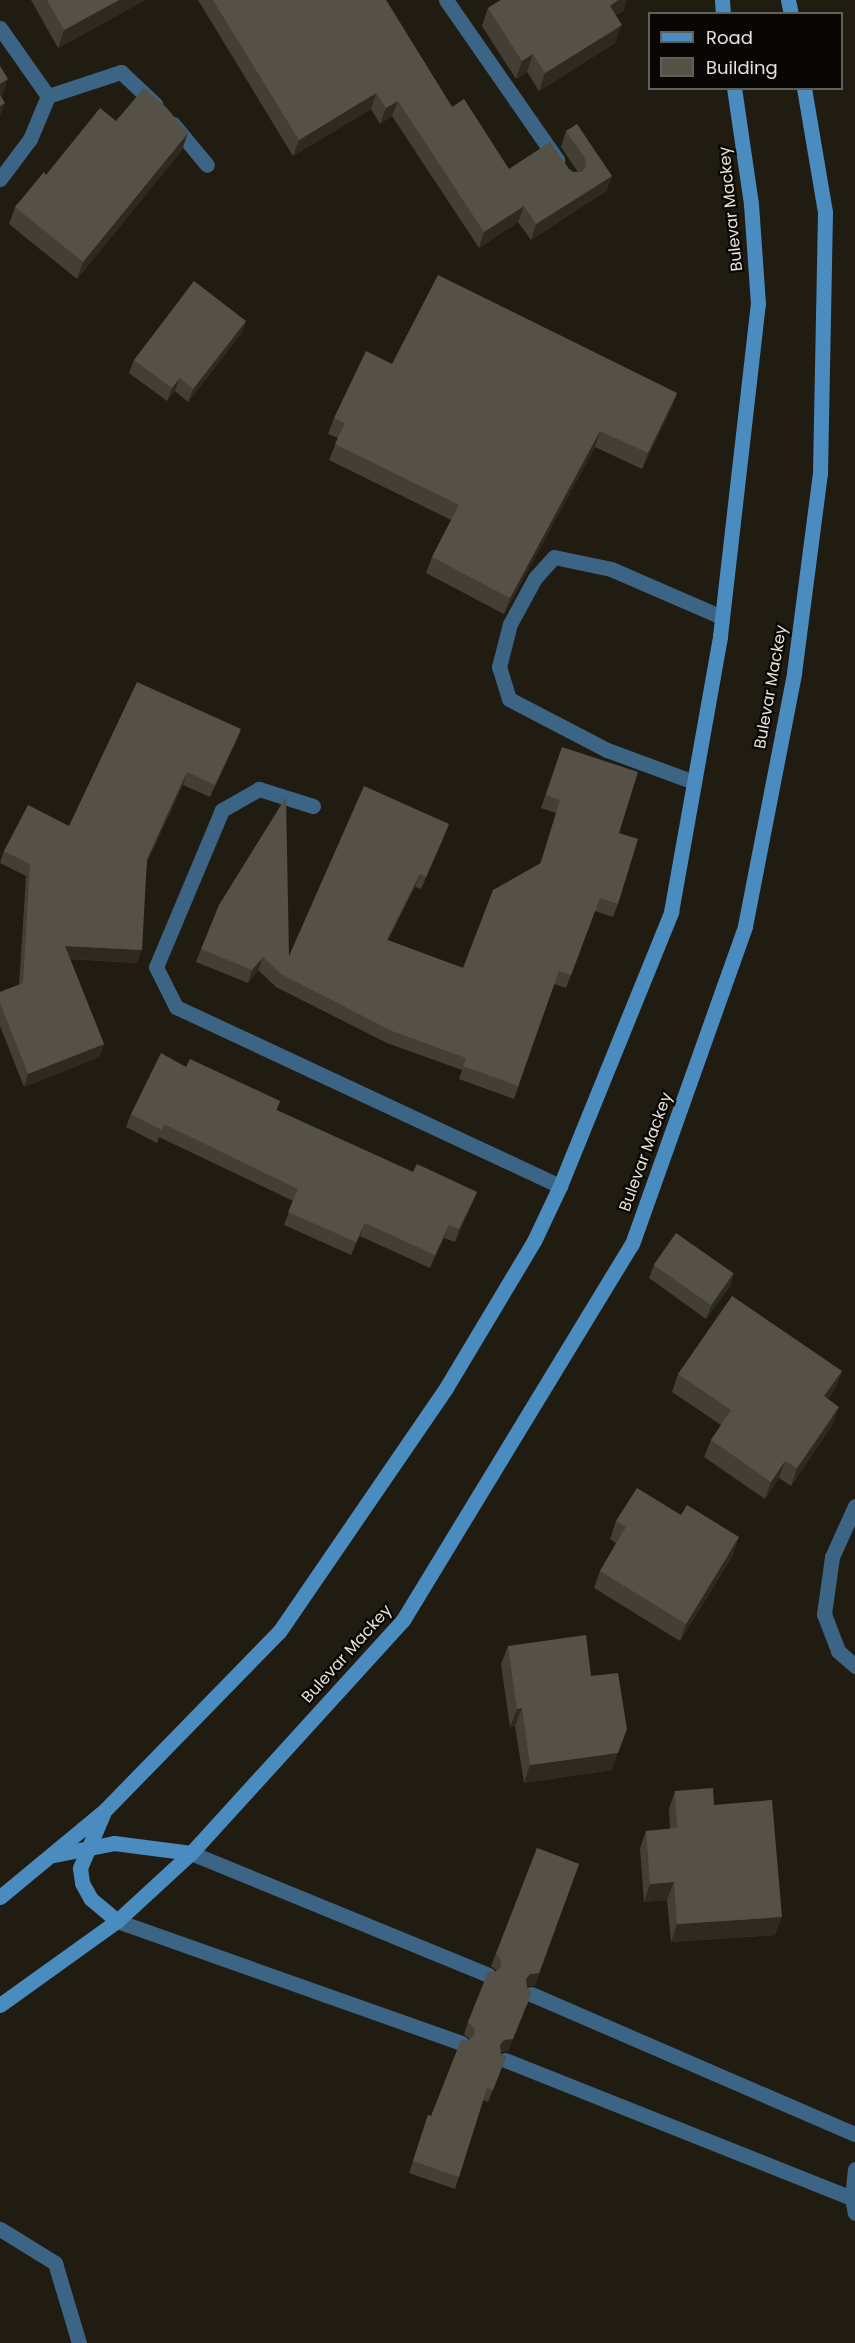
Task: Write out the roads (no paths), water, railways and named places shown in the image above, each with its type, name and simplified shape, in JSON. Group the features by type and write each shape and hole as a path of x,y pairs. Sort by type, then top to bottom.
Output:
{"main road":[{"name":"Bulevar Mackey","path":"0,1897 105,1810 279,1632 446,1388 534,1241 560,1186 671,912 722,617 758,304 751,204 734,90"},
{"name":"Bulevar Mackey","path":"0,2005 117,1921 191,1853 403,1620 632,1244 745,926 794,674 820,473 825,212 804,90"},
{"path":"105,1810 80,1868 81,1883 92,1899 117,1921"},
{"path":"50,1856 114,1844 191,1853"}],"street":[{"path":"446,0 564,170"},
{"path":"0,28 48,96"},
{"path":"0,179 30,139 48,96 122,72 147,94 207,165"},
{"path":"694,782 607,750 509,699 499,667 510,624 535,578 554,557 611,569 722,617"},
{"path":"313,806 259,789 222,810 156,967 176,1007 560,1186"},
{"path":"855,1506 832,1557 824,1614 838,1651 855,1666"},
{"path":"191,1853 488,1975"},
{"path":"117,1921 461,2043"},
{"path":"531,1994 855,2134"},
{"path":"505,2060 854,2205 855,2169"},
{"path":"0,2229 55,2263 80,2343"}]}
